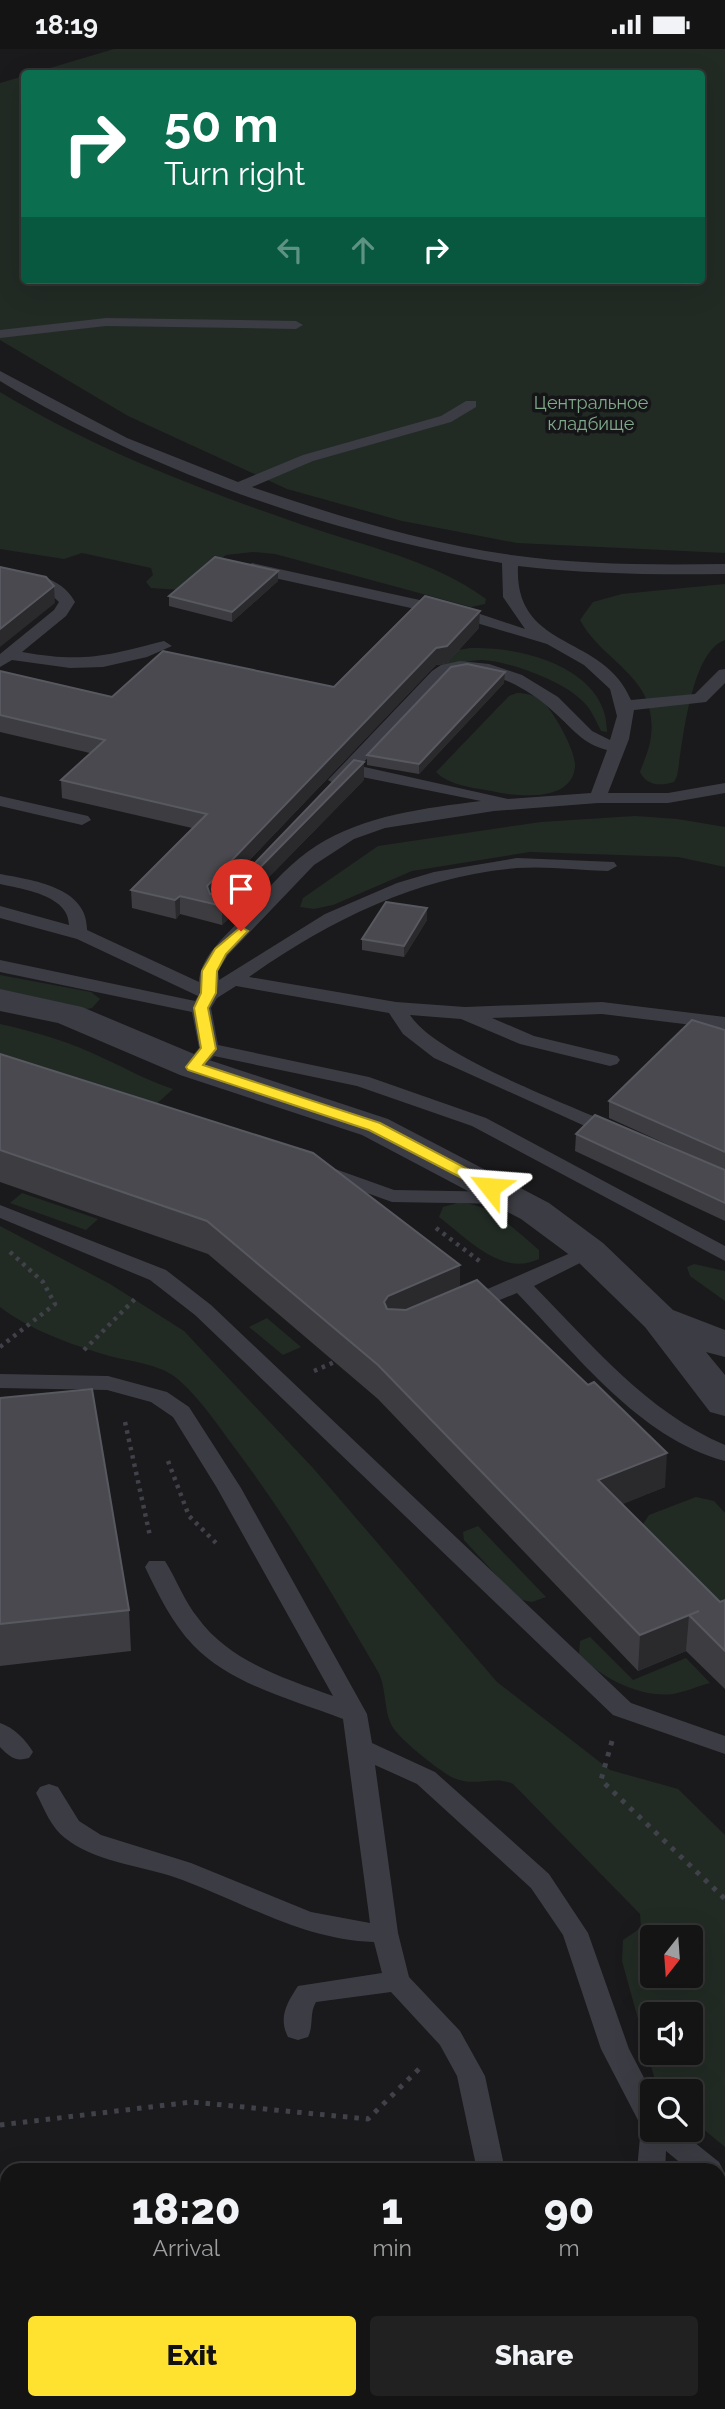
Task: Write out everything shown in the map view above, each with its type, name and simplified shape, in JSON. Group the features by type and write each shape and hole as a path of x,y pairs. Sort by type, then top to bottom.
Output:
{"street":[{"path":"0,1000 69,1015 201,1058 375,1127 535,1211 589,1251 659,1318 686,1349 725,1403"},
{"path":"659,1318 678,1323 725,1345"}],"lane":[{"path":"0,334 106,322 296,325"},
{"path":"0,375 47,406 115,440 236,488 397,535 458,551 510,560 621,570 725,569"},
{"path":"236,488 308,458 446,419 471,404"},
{"path":"510,560 509,588 513,604 527,622 555,643"},
{"path":"245,566 474,617 555,643 589,659 613,682 626,706 621,736 603,776 598,798"},
{"path":"0,573 55,585 64,593 67,603 60,613 4,658"},
{"path":"4,658 76,666 123,660 164,646"},
{"path":"320,798 441,674 461,667 487,669 513,677 558,706 582,734 600,744 616,747"},
{"path":"626,706 700,698 725,674"},
{"path":"348,769 515,803"},
{"path":"725,788 668,798 598,798 515,803 381,823 346,836 322,850 220,952 209,971 201,1058 362,1081 479,1122 569,1168 725,1255"},
{"path":"0,801 82,820"},
{"path":"0,965 205,1001 233,980 327,921 360,903 418,881 516,863 608,866"},
{"path":"0,879 34,887 62,900 74,909 81,921 78,933"},
{"path":"0,912 78,933 205,1001"},
{"path":"233,980 396,1008 465,1013 602,1008 725,1023"},
{"path":"396,1008 410,1030 441,1054 628,1139"},
{"path":"465,1013 527,1040 611,1061"},
{"path":"304,1163 391,1196 513,1199"},
{"path":"5,1213 158,1275 203,1310 622,1709 725,1745"},
{"path":"443,1317 589,1251"},
{"path":"517,1285 653,1416 706,1448 725,1454"},
{"path":"0,1381 108,1383 159,1397 181,1412 229,1488 355,1714 385,1933 397,1981 450,2038 471,2075 490,2163"},
{"path":"157,1567 178,1611 204,1643 234,1664 355,1714"},
{"path":"0,1732 20,1752"},
{"path":"361,1749 426,1778 540,1881 575,1933 615,2049 640,2098"},
{"path":"49,1793 65,1823 81,1837 183,1871 306,1923 362,1934 385,1933"},
{"path":"298,2030 297,2010 309,1993 397,1981"},
{"path":"651,2163 652,2142"},
{"path":"675,2142 700,2163"}],"path":[{"path":"391,1196 517,1285"},
{"path":"0,1347 55,1304 54,1297 2,1241 5,1213"},
{"path":"54,1380 158,1275"},
{"path":"331,1364 342,1359"},
{"path":"119,1414 125,1421 157,1567"},
{"path":"164,1451 189,1515 228,1555"},
{"path":"601,1780 725,1899"},
{"path":"0,2125 192,2102 368,2119 450,2038"}],"green space":[{"name":"Центральное кладбище","path":"114,49 725,49 725,553 517,543 402,521 287,489 128,416 0,340 0,83 21,77 21,284 705,284 705,70 43,70"},
{"path":"0,392 72,432 186,482 326,533 398,555 444,574 486,599 485,604 471,607 275,554 253,552 226,555 181,590 151,588 146,582 153,575 151,568 82,553 64,559 0,549"},
{"path":"725,584 725,640 713,648 696,680 677,776 674,782 650,782 640,772 651,736 651,716 646,699 638,685 590,635 580,620 593,602 622,594"},
{"path":"470,648 513,651 536,657 558,665 578,677 593,692 603,710 607,732 601,731 580,698 539,675 494,661 434,664 453,651"},
{"path":"517,693 542,701 563,732 575,761 571,779 564,787 540,795 514,795 462,785 447,780 436,772 509,696"},
{"path":"635,816 677,819 725,827 725,867 678,857 530,852 412,871 333,905 314,909 300,907 303,898 378,846 541,822"},
{"path":"0,975 91,992 100,999 92,1008 81,1010 0,994"},
{"path":"0,1024 78,1047 173,1089 153,1107 0,1081"},
{"path":"22,1193 98,1219 86,1230 10,1203"},
{"path":"457,1203 480,1207 501,1218 539,1250 539,1259 512,1263 474,1245 439,1217 443,1207"},
{"path":"0,1226 110,1284 184,1331 313,1468 497,1682 610,1770 678,1789 725,1835 725,2147 703,2129 703,2079 655,2079 651,2065 703,2065 703,2002 640,2002 640,2026 622,1961 623,1940 640,1929 640,1988 704,1988 704,1925 641,1925 640,1914 513,1784 497,1780 474,1782 457,1779 409,1745 389,1719 380,1676 310,1558 256,1477 196,1397 180,1381 164,1370 65,1341 0,1307"},
{"path":"694,1264 725,1271 725,1301 690,1276 687,1267"},
{"path":"267,1318 301,1347 283,1355 249,1327"},
{"path":"696,1497 714,1501 725,1513 725,1610 638,1532 649,1515"},
{"path":"478,1526 546,1597 532,1602 518,1599 464,1540 463,1532"},
{"path":"590,1637 633,1680 686,1658 710,1683 673,1694 648,1693 622,1685 598,1671 579,1654 580,1641"}],"building":[{"path":"215,557 278,571 232,612 169,596"},
{"path":"0,567 46,577 54,586 0,629"},
{"path":"425,596 480,611 447,646 436,648 207,886 210,894 226,893 354,760 364,762 222,906 180,896 175,900 131,890 207,814 61,780 105,740 0,715 0,671 112,697 163,651 334,687"},
{"path":"467,664 505,672 419,764 367,755 451,667"},
{"path":"386,902 427,908 404,946 362,939"},
{"path":"692,1020 725,1030 725,1152 609,1101"},
{"path":"0,1054 313,1153 460,1265 388,1296 384,1302 387,1309 406,1310 477,1280 588,1385 594,1382 667,1453 598,1480 720,1602 725,1600 725,1651 689,1615 640,1635 378,1365 207,1221 0,1150"},
{"path":"595,1115 725,1170 725,1203 576,1134"},
{"path":"92,1389 129,1610 0,1624 0,1398"}],"route":[{"path":"241,931 220,952 209,971 209,993 201,1008 209,1049 193,1067 375,1127 490,1187"}]}
